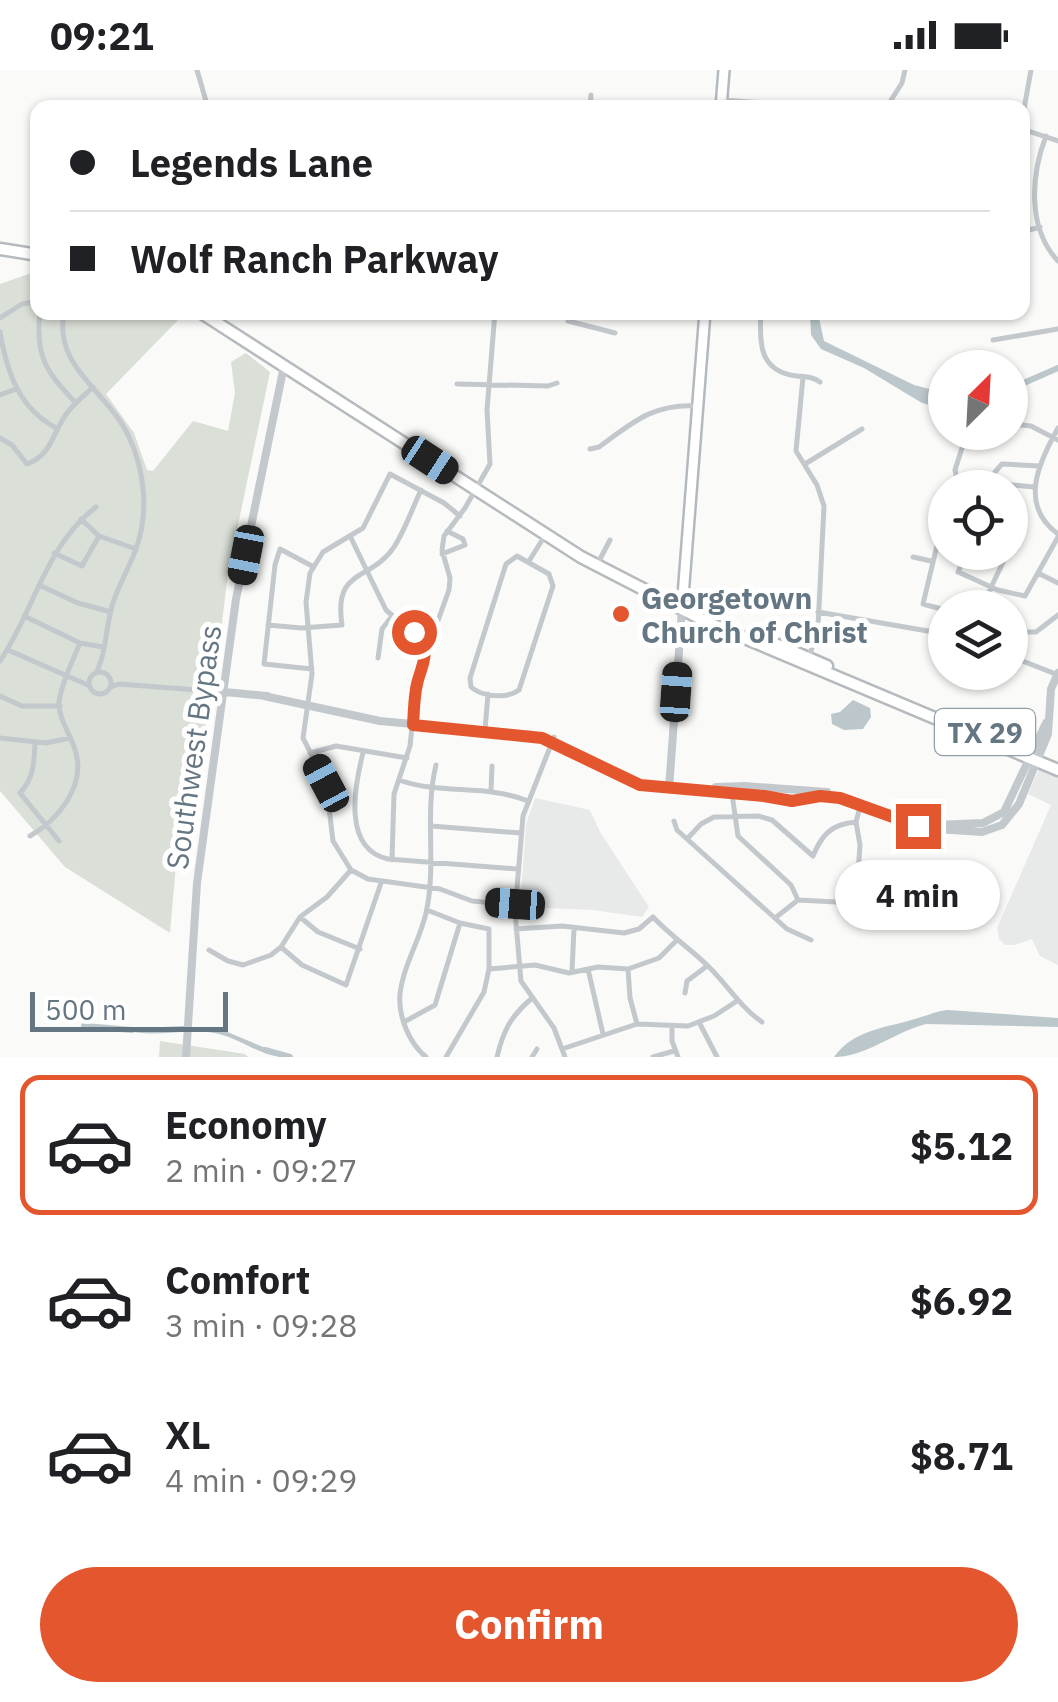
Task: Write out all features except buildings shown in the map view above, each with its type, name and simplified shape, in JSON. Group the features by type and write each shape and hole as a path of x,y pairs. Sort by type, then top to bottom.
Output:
{"main road":[{"path":"722,100 724,70"},
{"path":"0,249 30,254"},
{"name":"TX 29","path":"212,320 596,566 823,672 1035,757"},
{"path":"687,611 704,320"},
{"name":"TX 29","path":"687,611 696,611 809,658 1058,767"},
{"path":"787,656 809,658"},
{"path":"823,672 844,674"}],"street":[{"path":"197,70 206,100"},
{"path":"892,100 905,70"},
{"path":"1026,100 1031,70"},
{"path":"591,95 591,100"},
{"path":"1030,131 1058,141"},
{"path":"1046,136 1034,187 1040,226 1058,262"},
{"path":"1030,229 1040,226"},
{"path":"0,318 30,302"},
{"path":"40,320 39,343 45,366 76,403"},
{"path":"63,320 65,350 119,418 136,454 143,494 142,528 111,612 103,647 105,673 119,684 264,696 413,722 526,728 626,775 669,786 842,794 921,823 948,828 990,821 1019,794 1048,734 1058,674 1028,663"},
{"path":"421,640 436,626 449,590 449,572 442,554 446,531 460,516 492,458 487,416 494,320"},
{"path":"568,320 614,333"},
{"path":"760,320 759,342 766,362 785,375 820,382"},
{"path":"993,340 1058,328"},
{"path":"0,332 2,357 16,389 33,413 58,429"},
{"name":"Southwest Bypass","path":"186,1057 194,920 236,600 284,366"},
{"path":"281,388 292,377 302,377"},
{"path":"802,377 796,454 821,492 824,506 816,639 809,658"},
{"path":"458,384 556,383"},
{"path":"0,438 12,445 26,464 48,451 76,403 93,387"},
{"path":"0,396 16,389"},
{"path":"590,449 600,447 654,410 698,406"},
{"path":"1028,426 1055,439"},
{"path":"959,570 990,586 1024,596 1058,535 1039,514 1034,488 1039,466 1058,428"},
{"path":"805,464 862,429"},
{"path":"997,470 1002,464 1039,466"},
{"path":"460,516 390,474 366,525 351,538 323,552 312,566 306,602 312,669 303,730 326,783 333,841 351,870 381,883 428,888 472,901 515,904"},
{"path":"1028,488 1034,488"},
{"path":"268,625 342,625 340,606 344,589 354,576 379,562 393,548 421,490"},
{"path":"0,661 54,553 96,507"},
{"path":"81,519 99,536 136,548"},
{"path":"442,554 465,545 463,539 446,531"},
{"path":"529,561 546,534"},
{"path":"54,553 82,566 99,536"},
{"path":"351,538 392,616 421,640 426,658 416,689 407,758 394,798 392,860"},
{"path":"596,566 610,540"},
{"path":"312,566 280,549 264,664 312,669"},
{"path":"516,556 529,561 551,576 553,586 521,687 510,695 473,690 470,678 508,561 516,556"},
{"path":"912,556 928,561"},
{"path":"928,605 923,604 929,570"},
{"path":"988,590 998,570"},
{"path":"1038,573 1058,583"},
{"path":"39,584 78,604 111,612"},
{"path":"669,786 687,611"},
{"path":"818,612 928,631"},
{"path":"24,616 80,643 103,647"},
{"path":"378,658 382,629 392,616"},
{"path":"1028,632 1036,632 1058,616"},
{"path":"30,836 45,826 67,801 77,780 76,753 60,706 80,643"},
{"path":"8,650 82,681 99,693 119,684"},
{"path":"90,686 102,661"},
{"path":"82,681 105,673"},
{"path":"110,688 111,679"},
{"path":"486,728 488,694"},
{"path":"0,696 22,706 60,706"},
{"path":"0,738 35,743 70,738"},
{"path":"553,739 528,801 515,904 518,968 524,989 554,1028 563,1053 637,1024 653,1022 672,1027 700,1023 737,1002"},
{"path":"35,743 34,770 20,794 59,841"},
{"path":"310,753 336,746 407,758"},
{"path":"363,753 356,822 358,835 370,852 392,860 518,870"},
{"path":"426,1057 417,1049 404,1022 400,995 427,910 436,765"},
{"path":"491,791 492,766"},
{"path":"399,780 433,788 491,791 528,801"},
{"path":"732,790 734,830 791,886 798,900"},
{"path":"775,918 798,900 856,903 860,845 856,822 862,802"},
{"path":"686,839 708,820 758,816 772,820 813,856 825,833 834,826 856,822"},
{"path":"674,822 686,839 792,933 811,940"},
{"path":"430,826 521,833"},
{"path":"208,950 228,961 257,962 281,948 300,916 327,897 351,870"},
{"path":"281,948 302,965 346,985 381,883"},
{"path":"427,910 489,929 484,992 446,1057"},
{"path":"300,916 318,932 360,948"},
{"path":"516,929 574,928 624,933 639,929 654,916 676,941 707,966 737,1002 762,1022"},
{"path":"404,1022 435,1006 460,923"},
{"path":"572,972 574,928"},
{"path":"488,969 541,966 572,972 628,968 659,958 676,941"},
{"path":"684,993 688,981 707,966"},
{"path":"628,968 637,1024"},
{"path":"588,969 603,1036"},
{"path":"497,1057 506,1026 531,999"},
{"path":"700,1023 718,1057"},
{"path":"653,1057 676,1054 672,1027"},
{"path":"532,1057 537,1049"}],"shaded area":[{"path":"30,273 30,320 178,320 106,394 134,433 147,470 153,471 193,421 228,431 235,393 231,362 246,353 270,372 228,573 213,696 179,830 170,933 65,867 0,791 0,284"},
{"path":"810,320 820,320 824,341 928,389 928,405 864,368 821,349 811,335"},
{"path":"853,700 870,708 871,717 863,729 844,730 832,724 831,714 840,712"},
{"path":"1040,767 1058,775 1058,965 1040,956 1032,939 1005,945 997,928 1051,805 1028,794"},
{"path":"535,798 590,810 649,907 642,917 520,907 526,824"},
{"path":"948,1010 1058,1018 1058,1027 926,1024 869,1049 834,1057 861,1035"},
{"path":"183,1026 225,1031 287,1057 207,1032 146,1033 122,1029"},
{"path":"160,1041 245,1054 248,1057 159,1057"}],"waterway":[{"path":"1028,381 1058,368"},
{"path":"84,1026 132,1030"},
{"path":"265,1050 290,1057"}],"place":[{"name":"Georgetown Church of Christ","path":"621,614"}],"route":[{"path":"414,632 426,655 416,689 413,725 515,732 542,738 640,785 792,801 820,796 840,798 918,826"}]}
